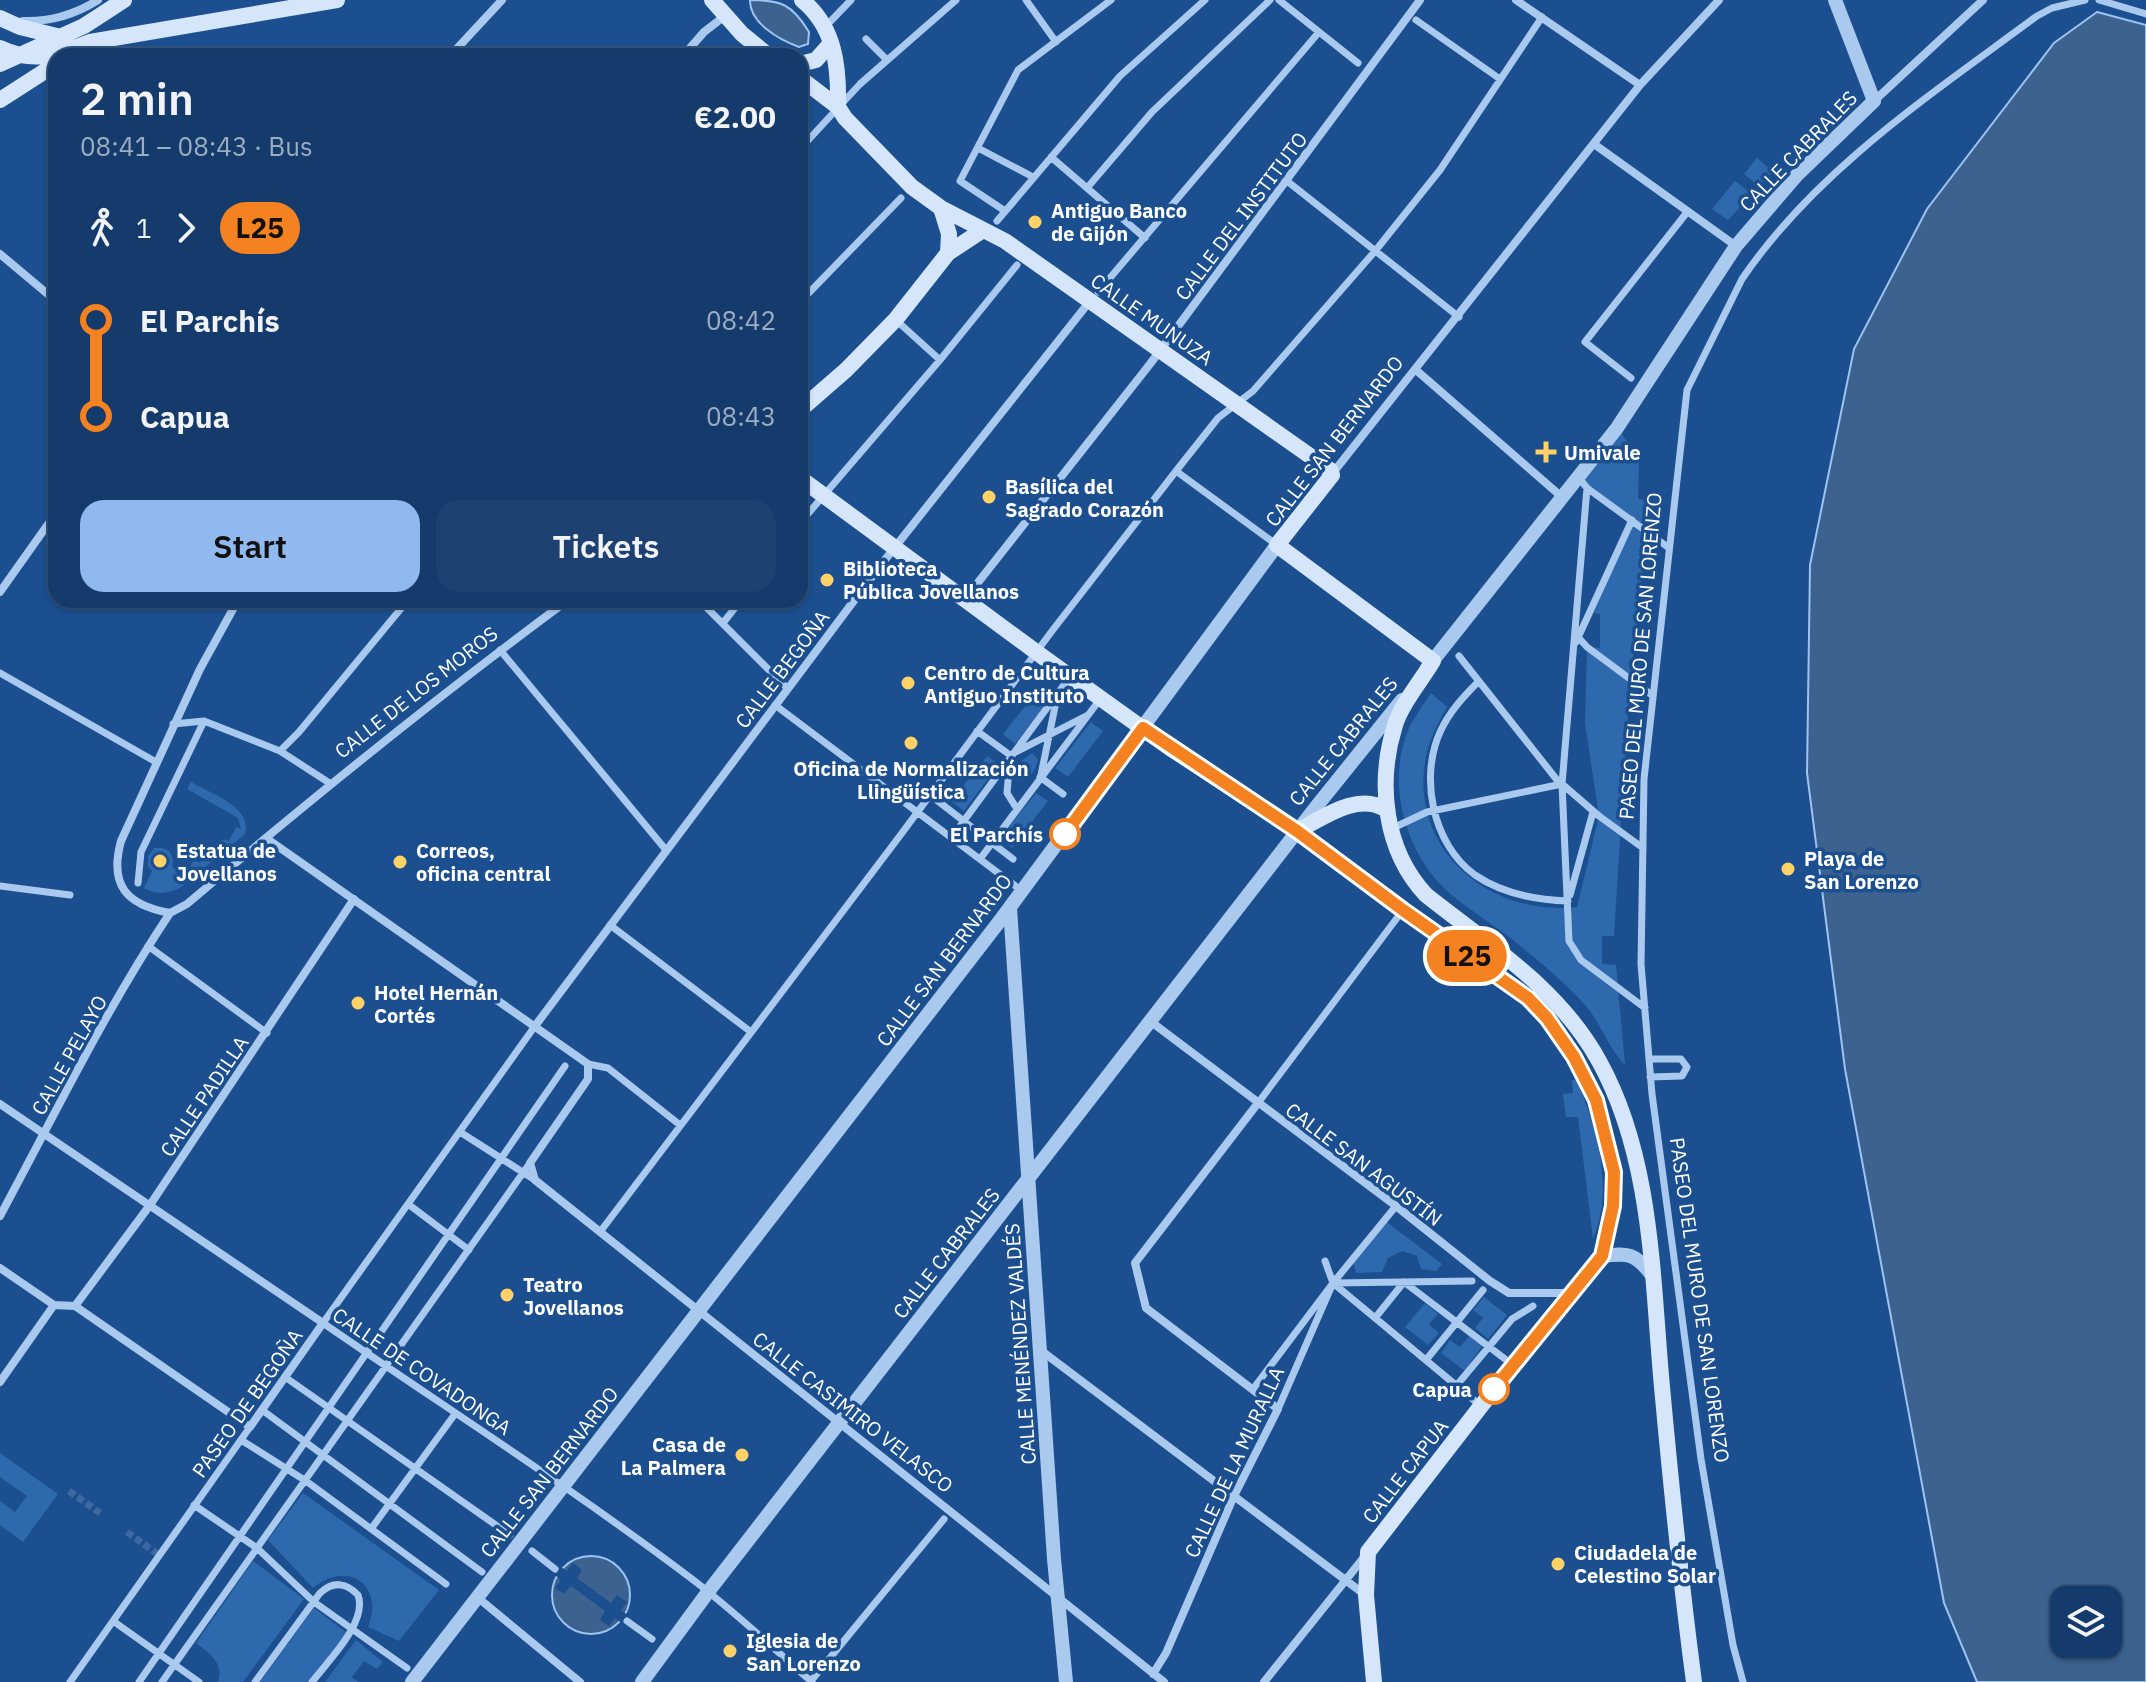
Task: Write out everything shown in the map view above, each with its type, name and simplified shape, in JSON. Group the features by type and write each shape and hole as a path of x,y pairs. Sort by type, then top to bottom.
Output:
{"main road":[{"path":"0,64 101,17 124,0"},
{"path":"77,48 95,42 337,0"},
{"path":"802,0 826,26 838,71 838,107"},
{"path":"722,6 742,34 759,48"},
{"path":"0,17 20,27 95,42"},
{"path":"83,48 95,42"},
{"path":"808,62 816,60 831,43"},
{"path":"0,48 17,56 48,56"},
{"path":"0,100 48,69"},
{"name":"CALLE MUNUZA","path":"808,84 838,107 912,187 943,214 993,223 1005,241 1094,296 1159,350 1323,464 1332,475"},
{"path":"943,214 949,234 948,253"},
{"path":"808,403 896,319 948,253 993,223"},
{"name":"CALLE SAN BERNARDO","path":"1277,545 1332,475"},
{"path":"808,484 1143,728 1297,831 1528,998 1547,1018 1574,1057 1596,1100 1614,1172 1613,1206 1602,1256"},
{"path":"1277,545 1433,661 1395,724 1386,772 1385,809 1400,858 1426,895 1533,978 1566,1013 1599,1060 1617,1100 1633,1153 1647,1220 1676,1542 1694,1682"},
{"path":"1297,831 1353,803 1375,803 1385,809"},
{"name":"CALLE CAPUA","path":"1368,1552 1602,1256"},
{"path":"1368,1552 1366,1595 1374,1682"}],"street":[{"path":"0,17 44,22 79,12 98,0"},
{"path":"457,48 502,0"},
{"path":"826,26 851,0"},
{"path":"808,140 887,60 956,0"},
{"path":"1026,0 1056,42"},
{"path":"1005,211 960,181 1018,70 1111,0"},
{"path":"993,223 1120,76 1205,0"},
{"path":"1087,188 1152,112 1270,0"},
{"path":"1279,0 1358,63"},
{"name":"CALLE DEL INSTITUTO","path":"965,599 1159,350 1420,0"},
{"path":"1516,0 1640,85"},
{"name":"CALLE SAN BERNARDO","path":"1332,475 1640,85 1719,0"},
{"path":"1835,0 1874,101"},
{"name":"CALLE CABRALES","path":"642,1682 708,1592 1297,831 1563,498 1583,483 1736,246 1797,175 1983,0"},
{"name":"PASEO DEL MURO DE SAN LORENZO","path":"1743,1682 1733,1645 1701,1459 1650,1077 1641,964 1644,779 1687,390 1742,279 1753,262 1807,202 1892,122 2037,16 2074,1 2085,0"},
{"path":"2099,0 2146,14"},
{"path":"690,48 722,6"},
{"path":"600,1232 1036,651 1176,471 1218,418 1253,391 1376,250 1440,170 1542,17"},
{"path":"1416,20 1500,79"},
{"name":"CALLE BEGOÑA","path":"535,1026 895,548 1094,296 1319,32"},
{"path":"866,39 887,60"},
{"path":"95,42 102,48"},
{"path":"980,144 1033,177"},
{"path":"1594,144 1736,246"},
{"path":"1048,160 1087,188 1145,238"},
{"path":"1287,181 1459,317"},
{"path":"808,294 901,198"},
{"path":"1631,378 1585,342 1688,211"},
{"path":"1,256 48,294"},
{"path":"808,512 940,360 1017,265"},
{"path":"896,319 940,360"},
{"path":"1416,370 1563,498"},
{"path":"1176,471 1277,545"},
{"path":"1583,483 1669,548"},
{"path":"1583,483 1577,636 1587,647 1653,696"},
{"path":"1632,520 1574,647 1561,784 1569,941 1581,960 1645,1008"},
{"path":"0,592 48,524"},
{"name":"CALLE SAN BERNARDO","path":"410,1675 477,1597 1010,908 1277,545"},
{"path":"170,913 150,909 122,888 116,877 115,861 173,724 204,671 234,608"},
{"path":"280,751 401,608"},
{"name":"CALLE DE LOS MOROS","path":"170,913 187,904 330,783 557,608"},
{"path":"707,608 787,688"},
{"path":"723,623 735,608"},
{"path":"500,650 666,850"},
{"path":"1459,656 1561,784 1643,848"},
{"path":"0,673 156,762"},
{"path":"952,837 1071,676"},
{"path":"1479,681 1451,712 1437,742 1431,771 1431,812 1449,845 1473,874 1501,889 1530,899 1568,904"},
{"path":"1040,777 1057,694"},
{"path":"980,859 1101,698"},
{"path":"775,705 1022,891"},
{"path":"1010,755 1089,714"},
{"path":"173,724 204,721 280,751 330,783"},
{"path":"138,883 141,852 204,721"},
{"path":"977,731 1010,755"},
{"path":"1010,755 1007,793 1017,809"},
{"path":"1040,777 1063,794"},
{"path":"1391,829 1431,812 1561,784"},
{"path":"930,795 1013,859"},
{"path":"1568,904 1596,814"},
{"path":"266,838 588,1064 608,1068 680,1125"},
{"path":"0,886 70,895"},
{"name":"CALLE PADILLA","path":"75,1306 150,1205 354,899"},
{"name":"CALLE MENÉNDEZ VALDÉS","path":"1010,908 1057,1598 1066,1682"},
{"path":"1278,1409 1146,1308 1135,1263 1403,910"},
{"name":"CALLE PELAYO","path":"0,1216 148,946 170,913"},
{"path":"610,925 751,1032"},
{"path":"148,946 267,1033"},
{"name":"CALLE SAN AGUSTÍN","path":"1150,1021 1396,1206 1490,1281 1509,1293 1572,1293"},
{"name":"PASEO DE BEGOÑA","path":"70,1682 535,1026"},
{"path":"1649,1059 1681,1059 1687,1067 1682,1076 1650,1077"},
{"path":"162,1682 588,1079 588,1064"},
{"path":"139,1682 565,1066"},
{"name":"CALLE DE COVADONGA","path":"0,1104 563,1486 708,1592 812,1682"},
{"path":"460,1132 535,1180"},
{"path":"530,1163 535,1180"},
{"name":"CALLE CASIMIRO VELASCO","path":"535,1180 1164,1682"},
{"path":"408,1204 469,1250"},
{"path":"1253,1389 1396,1206"},
{"path":"1602,1256 1620,1254 1637,1258 1651,1274"},
{"path":"1325,1261 1333,1283 1481,1406"},
{"path":"0,1268 54,1305 75,1306 250,1427"},
{"path":"1333,1283 1472,1281"},
{"path":"1375,1318 1404,1282"},
{"path":"1404,1282 1505,1359"},
{"name":"CALLE DE LA MURALLA","path":"1153,1674 1166,1653 1234,1496 1278,1409 1333,1283"},
{"path":"1426,1360 1483,1290"},
{"path":"0,1382 54,1305"},
{"path":"1457,1385 1517,1315 1533,1306"},
{"path":"1039,1349 1366,1595"},
{"path":"285,1377 510,1535"},
{"path":"262,1410 482,1572"},
{"path":"371,1529 455,1414"},
{"path":"241,1440 306,1481 446,1584"},
{"path":"194,1505 257,1548 314,1602 353,1628 410,1675"},
{"path":"812,1682 944,1519"},
{"path":"532,1551 555,1569"},
{"name":"CALLE CAPUA","path":"1264,1682 1368,1552"},
{"path":"255,1682 327,1587 335,1584 352,1588 361,1603 361,1612 353,1628 312,1682"},
{"path":"477,1597 580,1682"},
{"path":"113,1621 199,1682"},
{"path":"627,1621 652,1639"}],"shaded area":[{"path":"750,0 770,1 791,10 809,32 808,44 799,47 767,30 755,16"},
{"path":"2097,12 2146,25 2146,1682 1977,1682 1944,1603 1845,1069 1807,773 1810,565 1854,349 1927,209 2054,43"},
{"path":"1757,158 1773,172 1759,186 1744,174"},
{"path":"1735,181 1752,194 1728,220 1712,209"},
{"path":"1617,428 1639,456 1638,499 1650,500 1642,519 1648,533 1630,680 1614,936 1602,936 1602,964 1616,965 1625,1065 1591,1012 1568,987 1512,939 1452,895 1430,872 1409,833 1399,789 1403,745 1411,724 1431,693 1447,707 1427,752 1423,786 1428,817 1441,845 1460,868 1484,887 1512,900 1544,907 1577,907 1599,816 1585,723 1587,647 1600,648 1600,614 1594,613 1632,520 1579,478"},
{"path":"1039,689 1051,697 1015,744 1003,734"},
{"path":"1091,722 1103,731 1068,777 1055,768"},
{"path":"1032,753 1038,759 1034,771 1018,780 1015,777 1020,762"},
{"path":"987,756 999,764 964,811 951,801"},
{"path":"191,782 219,796 236,809 246,824 245,834 180,888 171,892 153,892 144,888 152,871 148,866 148,856 154,848 169,852 172,867 186,874 194,860 200,863 208,849 215,853 223,839 229,841 236,827 241,829 238,818 187,789"},
{"path":"1036,793 1048,801 1012,848 1000,838"},
{"path":"1577,1079 1591,1118 1603,1178 1599,1219 1593,1239 1578,1117 1566,1117 1563,1094 1573,1093 1572,1080"},
{"path":"1384,1220 1442,1264 1436,1271 1421,1269 1417,1256 1402,1251 1388,1258 1382,1272 1356,1273 1353,1260"},
{"path":"1484,1297 1507,1315 1488,1339 1475,1328 1483,1318 1473,1310"},
{"path":"1425,1303 1438,1314 1429,1324 1439,1333 1428,1345 1405,1327"},
{"path":"1469,1336 1482,1346 1465,1371 1441,1353 1450,1340 1460,1347"},
{"path":"0,1453 58,1494 23,1542 0,1525 0,1501 15,1512 27,1496 0,1477"},
{"path":"303,1493 439,1590 399,1641 368,1627 371,1599 360,1581 338,1576 313,1588 268,1540"},
{"path":"583,1556 599,1556 613,1562 624,1573 630,1595 624,1617 613,1628 599,1634 583,1634 569,1628 558,1617 552,1603 552,1587 558,1573 569,1562"},
{"path":"253,1561 304,1599 243,1682 218,1682 217,1664 196,1643"},
{"path":"314,1608 347,1633 310,1682 260,1682"},
{"path":"356,1640 383,1662 377,1669 364,1661 352,1677 358,1682 325,1682"}],"pier":[{"path":"573,1563 582,1570 577,1578 611,1603 617,1595 627,1602 621,1610 629,1616 623,1624 615,1618 609,1626 600,1620 605,1611 571,1586 564,1594 555,1588 561,1580 554,1574 556,1569 559,1566 567,1571"}],"tunnel":[{"path":"69,1491 100,1513"},
{"path":"127,1532 159,1555"}],"bus line":[{"name":"L25","path":"1065,834 1143,728 1297,831 1528,998 1547,1018 1574,1057 1596,1100 1614,1172 1613,1206 1602,1256 1494,1389"}],"place":[{"name":"Antiguo Banco de Gijón","path":"1035,222"},
{"name":"Umivale","path":"1546,452"},
{"name":"Basílica del Sagrado Corazón","path":"989,497"},
{"name":"Biblioteca Pública Jovellanos","path":"827,580"},
{"name":"Centro de Cultura Antiguo Instituto","path":"908,683"},
{"name":"Oficina de Normalización Llingüística","path":"911,743"},
{"name":"El Parchís","path":"1065,834"},
{"name":"Estatua de Jovellanos","path":"160,861"},
{"name":"Correos, oficina central","path":"400,862"},
{"name":"Playa de San Lorenzo","path":"1788,869"},
{"name":"Hotel Hernán Cortés","path":"358,1003"},
{"name":"Teatro Jovellanos","path":"507,1295"},
{"name":"Capua","path":"1494,1389"},
{"name":"Casa de La Palmera","path":"742,1455"},
{"name":"Ciudadela de Celestino Solar","path":"1558,1564"},
{"name":"Iglesia de San Lorenzo","path":"730,1651"}]}
